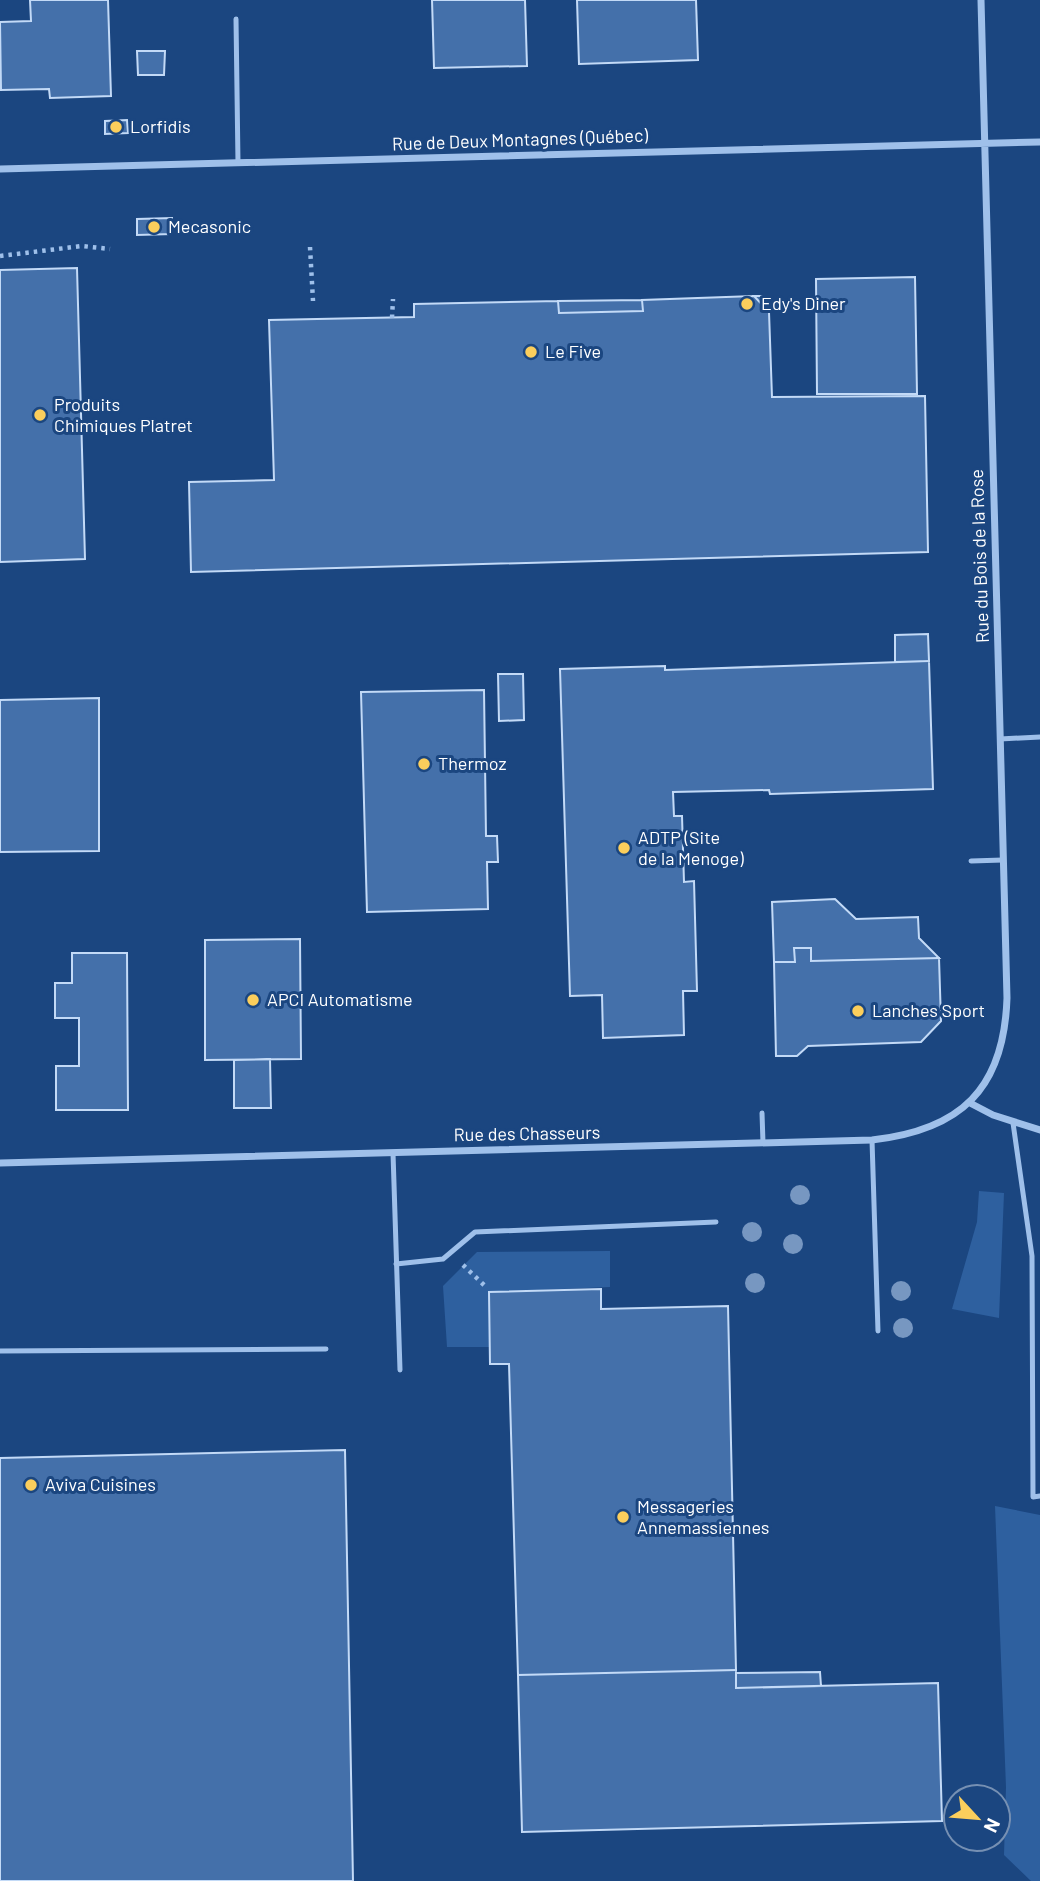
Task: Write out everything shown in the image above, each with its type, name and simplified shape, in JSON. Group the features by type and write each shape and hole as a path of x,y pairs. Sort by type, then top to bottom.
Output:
{"street":[{"name":"Rue du Bois de la Rose","path":"970,1103 1002,1043 1006,1017 981,0"},
{"name":"Rue de Deux Montagnes (Québec)","path":"0,169 1040,142"},
{"path":"970,1103 1013,1123 1040,1130"},
{"name":"Rue des Chasseurs","path":"0,1163 872,1140 934,1127 970,1103"}],"lane":[{"path":"236,19 238,163"},
{"path":"1000,739 1040,737"},
{"path":"971,861 1003,860"},
{"path":"762,1112 763,1143"},
{"path":"1013,1123 1032,1256 1033,1497 1040,1496"},
{"path":"872,1140 878,1331"},
{"path":"393,1153 400,1370"},
{"path":"396,1264 443,1259 475,1233 716,1222"},
{"path":"0,1351 326,1349"}],"path":[{"path":"0,256 82,246 110,249"},
{"path":"310,247 313,301"},
{"path":"392,318 393,299"},
{"path":"450,1252 484,1285"}],"shaded area":[{"path":"979,1191 1004,1193 999,1318 952,1309 977,1222"},
{"path":"610,1251 610,1287 489,1292 490,1347 447,1347 443,1286 477,1252"},
{"path":"995,1506 1040,1515 1040,1881 1031,1881 1004,1855 1012,1853 1012,1783 1006,1783"}],"building":[{"path":"30,0 108,0 111,96 50,98 49,89 1,90 0,22 31,21"},
{"path":"432,0 525,0 527,66 434,68"},
{"path":"577,0 696,0 698,60 579,64"},
{"path":"137,51 165,51 164,75 138,75"},
{"name":"Lorfidis","path":"127,120 128,133 105,134 105,121"},
{"name":"Mecasonic","path":"172,218 172,234 137,235 137,219"},
{"name":"Produits Chimiques Platret","path":"77,268 85,559 0,562 0,270"},
{"path":"915,277 917,394 817,394 816,279"},
{"path":"754,296 769,312 772,397 925,396 928,552 191,572 189,482 274,480 269,320 414,317 414,304 558,301 559,313 643,311 642,300"},
{"path":"754,296 770,296 769,312"},
{"path":"642,300 643,311 559,313 558,301"},
{"path":"928,634 929,661 895,662 895,635"},
{"name":"ADTP (Site de la Menoge)","path":"929,661 933,789 770,794 769,790 673,792 674,816 682,816 684,882 694,881 697,991 683,991 684,1035 603,1038 602,995 570,996 560,669 665,666 665,670"},
{"path":"498,674 523,674 524,720 499,721"},
{"name":"Thermoz","path":"484,690 486,836 497,836 498,862 487,862 488,909 367,912 361,692"},
{"path":"99,698 99,851 0,852 0,700"},
{"path":"835,899 856,919 918,917 919,938 939,958 811,961 811,948 794,948 795,962 774,962 772,902"},
{"name":"APCI Automatisme","path":"300,939 301,1059 205,1060 205,940"},
{"name":"Lanches Sport","path":"794,948 811,948 811,961 939,958 941,1021 921,1042 808,1046 797,1056 776,1056 774,962 795,962"},
{"path":"72,953 127,953 128,1110 56,1110 56,1066 79,1066 79,1018 55,1018 55,983 72,983"},
{"path":"270,1059 271,1108 234,1108 234,1060"},
{"name":"Messageries Annemassiennes","path":"601,1289 601,1309 728,1306 736,1670 518,1675 509,1364 490,1364 489,1292"},
{"path":"345,1450 353,1881 0,1881 0,1458"},
{"path":"736,1670 736,1688 938,1683 942,1821 522,1832 518,1675"},
{"path":"820,1672 821,1686 736,1688 736,1673"}],"place":[{"name":"Lorfidis","path":"116,127"},
{"name":"Mecasonic","path":"154,227"},
{"name":"Edy's Diner","path":"747,304"},
{"name":"Le Five","path":"531,352"},
{"name":"Produits Chimiques Platret","path":"40,415"},
{"name":"Thermoz","path":"424,764"},
{"name":"ADTP (Site de la Menoge)","path":"624,848"},
{"name":"APCI Automatisme","path":"253,1000"},
{"name":"Lanches Sport","path":"858,1011"},
{"name":"Aviva Cuisines","path":"31,1485"},
{"name":"Messageries Annemassiennes","path":"623,1517"}]}
